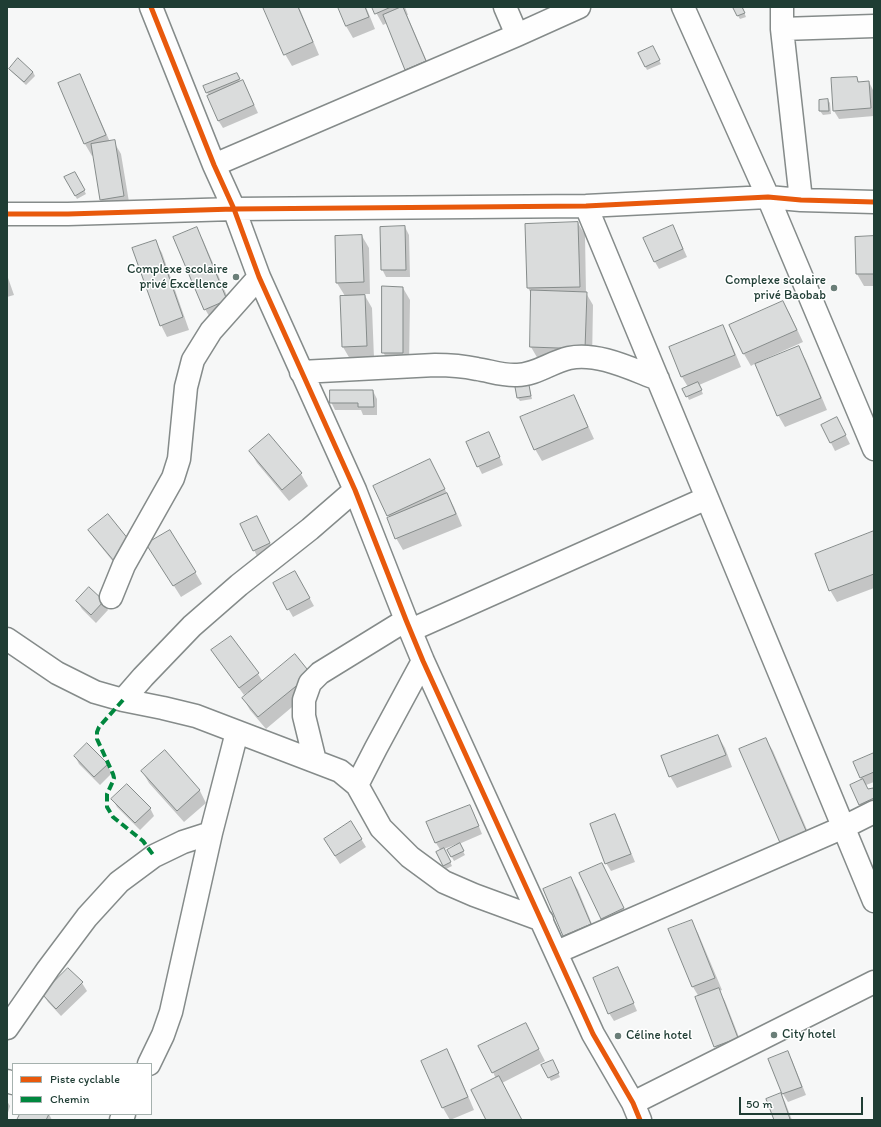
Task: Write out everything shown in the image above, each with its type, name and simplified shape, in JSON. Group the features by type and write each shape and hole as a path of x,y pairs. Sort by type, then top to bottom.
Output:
{"street":[{"path":"151,7 214,165 234,209 259,277 355,490 423,661 557,952 593,1034 636,1112 874,982"},
{"path":"505,7 517,35"},
{"path":"214,165 579,7"},
{"path":"683,7 768,197 874,449"},
{"path":"782,7 782,29 801,200"},
{"path":"782,29 874,26"},
{"path":"7,214 68,214 234,209 586,206 768,197 801,200 874,202"},
{"path":"586,206 874,901"},
{"path":"111,597 124,565 173,478 178,459 186,387 193,360 211,331 259,277"},
{"path":"301,372 435,365 456,366 518,376 535,372 568,358 585,356 601,358 658,379"},
{"path":"123,700 192,626 239,585 310,529 355,490"},
{"path":"315,761 304,716 304,700 310,683 320,673 408,625 707,498"},
{"path":"7,638 57,673 95,692 123,700 196,716 340,771 358,784 381,828 410,857 444,882 474,895 542,920"},
{"path":"358,784 423,661"},
{"path":"149,1063 163,1035 171,1012 211,832 237,732"},
{"path":"557,952 844,827 874,812"},
{"path":"7,1028 87,917 119,882 154,856 182,842 211,832"}],"building":[{"path":"263,7 298,7 313,42 284,55"},
{"path":"338,7 365,7 369,17 346,26"},
{"path":"372,7 391,7 375,14"},
{"path":"403,7 426,61 405,70 383,15"},
{"path":"742,7 745,13 737,16 733,8"},
{"path":"653,46 660,60 645,67 638,53"},
{"path":"18,58 33,72 24,82 9,69"},
{"path":"237,73 240,79 206,93 203,86"},
{"path":"80,74 106,135 84,144 58,83"},
{"path":"857,77 858,82 869,81 871,108 833,111 831,78"},
{"path":"243,80 254,105 218,121 207,96"},
{"path":"828,99 829,111 819,111 819,100"},
{"path":"115,140 124,196 100,200 91,144"},
{"path":"75,172 85,190 75,196 64,177"},
{"path":"578,222 580,287 527,288 525,224"},
{"path":"673,225 683,249 654,262 643,238"},
{"path":"405,226 406,270 381,270 380,227"},
{"path":"197,227 227,300 204,310 173,237"},
{"path":"362,235 364,282 336,283 335,236"},
{"path":"874,236 874,274 856,274 855,237"},
{"path":"156,240 183,317 160,326 132,248"},
{"path":"382,286 403,287 403,353 382,353"},
{"path":"531,290 587,292 585,349 530,347"},
{"path":"365,295 367,346 342,347 340,296"},
{"path":"783,301 797,330 743,354 729,325"},
{"path":"723,325 735,355 681,377 669,347"},
{"path":"799,346 821,398 777,416 755,364"},
{"path":"698,382 702,390 686,397 682,389"},
{"path":"529,385 531,396 517,398 515,387"},
{"path":"330,390 373,390 374,407 358,407 358,403 330,403"},
{"path":"574,395 588,427 534,450 520,417"},
{"path":"837,417 846,435 830,443 821,425"},
{"path":"489,432 500,457 477,467 466,442"},
{"path":"269,434 302,473 282,490 249,451"},
{"path":"430,459 445,489 387,516 373,486"},
{"path":"447,493 456,514 395,539 387,518"},
{"path":"108,514 133,545 114,561 88,530"},
{"path":"257,516 270,543 253,551 240,524"},
{"path":"170,530 196,572 173,586 146,544"},
{"path":"874,531 874,574 829,591 815,554"},
{"path":"295,571 310,598 287,610 273,583"},
{"path":"89,587 104,601 91,615 76,601"},
{"path":"231,636 259,673 239,688 211,650"},
{"path":"295,654 311,674 258,717 242,698"},
{"path":"718,735 726,755 669,777 661,756"},
{"path":"766,738 807,833 781,845 739,749"},
{"path":"87,743 108,764 94,777 74,756"},
{"path":"165,750 200,790 177,811 141,771"},
{"path":"874,753 874,772 860,778 853,762"},
{"path":"863,779 868,789 873,788 874,798 859,805 850,785"},
{"path":"127,784 151,808 135,823 111,799"},
{"path":"470,805 479,826 435,843 426,822"},
{"path":"615,814 631,854 605,864 590,824"},
{"path":"351,821 362,839 335,856 324,839"},
{"path":"460,843 464,851 451,857 447,850"},
{"path":"444,848 451,862 443,866 436,852"},
{"path":"602,863 624,908 601,919 579,873"},
{"path":"571,877 591,924 563,936 543,889"},
{"path":"692,920 715,978 692,987 668,929"},
{"path":"618,967 634,1003 608,1014 593,978"},
{"path":"68,968 83,982 56,1009 42,994"},
{"path":"719,988 738,1038 714,1047 695,997"},
{"path":"526,1023 539,1049 492,1073 478,1046"},
{"path":"447,1049 468,1097 442,1108 421,1061"},
{"path":"788,1051 802,1087 782,1094 768,1059"},
{"path":"553,1060 559,1073 548,1078 541,1065"},
{"path":"499,1076 522,1120 486,1120 471,1090"},
{"path":"781,1093 790,1119 774,1120 766,1099"},
{"path":"20,1115 48,1115 46,1120 17,1120"}],"marked path":[{"path":"123,700 99,727 97,732 97,739 114,778 107,794 107,807 113,817 143,841 154,856"}],"cycle path":[{"path":"151,7 214,165 234,209 259,277 355,490 423,661 593,1034 633,1103 640,1120"},
{"path":"7,214 68,214 234,209 586,206 768,197 801,200 874,202"}],"place":[{"name":"Complexe scolaire privé Excellence","path":"236,277"},
{"name":"Complexe scolaire privé Baobab","path":"834,288"},
{"name":"City hotel","path":"774,1035"},
{"name":"Céline hotel","path":"618,1036"}]}
